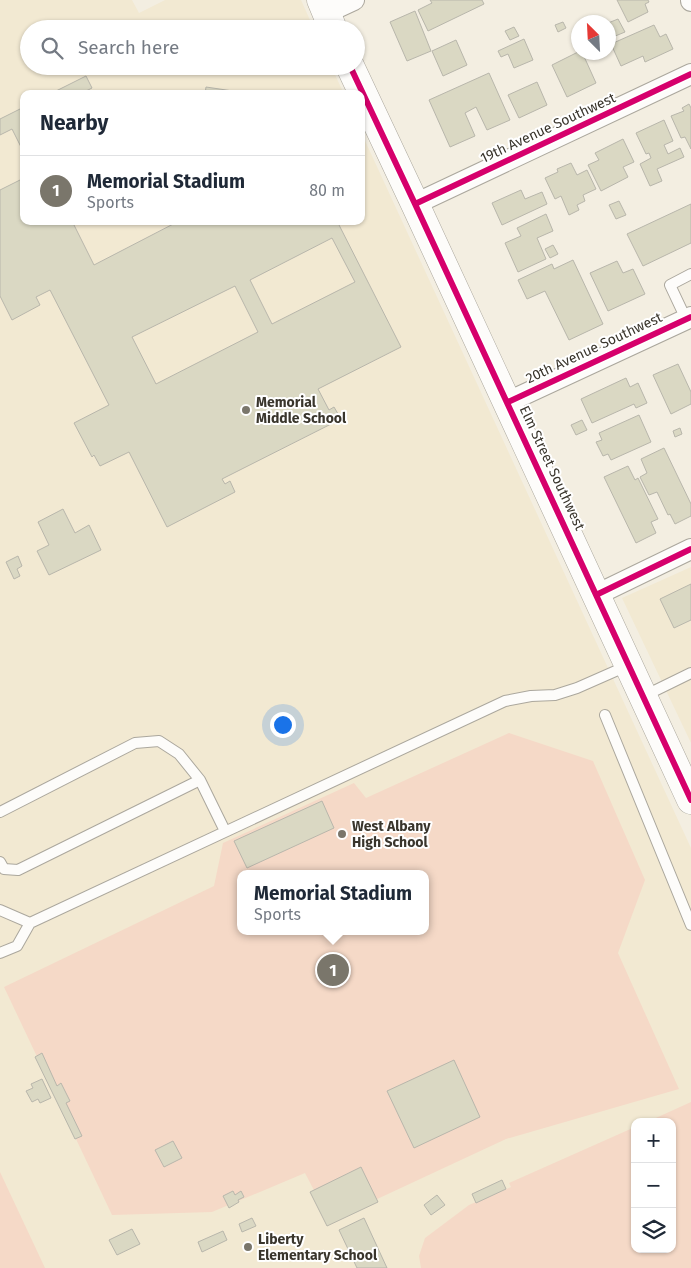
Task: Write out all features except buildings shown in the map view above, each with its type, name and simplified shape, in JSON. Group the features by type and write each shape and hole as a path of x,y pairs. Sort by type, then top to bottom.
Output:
{"street":[{"path":"327,14 354,0"},
{"name":"19th Avenue Southwest","path":"416,204 691,74"},
{"name":"Elm Street Southwest","path":"354,75 361,90"},
{"name":"Elm Street Southwest","path":"365,97 508,402 691,800"},
{"name":"20th Avenue Southwest","path":"508,402 688,318"},
{"path":"596,595 691,549"}],"lane":[{"path":"688,318 670,285 691,274"},
{"path":"0,953 17,946 30,923 505,701 531,696 554,695 577,688 628,665"},
{"path":"643,696 691,672"},
{"path":"605,715 691,924"},
{"path":"0,812 135,743 159,741 179,754 200,780 225,831"},
{"path":"0,862 4,869 18,870 200,780"},
{"path":"0,910 30,923"}],"shaded area":[{"name":"West Albany High School","path":"0,0 132,0 139,13 165,0 301,0 310,20 20,20 20,75 335,75 342,90 20,90 20,225 365,225 365,141 691,848 691,1268 0,1268"},
{"path":"691,567 691,743 622,598"},
{"path":"509,733 593,761 645,880 618,953 679,1089 506,1139 330,1221 305,1173 212,1212 112,1215 4,987 214,886 223,843 354,783 366,798"},
{"path":"691,1102 691,1268 421,1268 419,1256 425,1238 469,1205 511,1187 509,1183 631,1129 631,1253 676,1253 676,1118 656,1118"},
{"path":"0,1172 45,1268 0,1268"}],"cycle path":[{"path":"415,204 691,74"},
{"path":"354,75 361,90"},
{"path":"365,98 691,800"},
{"path":"508,402 691,317"},
{"path":"596,595 691,549"}],"place":[{"name":"Memorial Middle School","path":"246,410"},
{"name":"West Albany High School","path":"342,834"},
{"name":"Memorial Stadium","path":"333,970"},
{"name":"Liberty Elementary School","path":"248,1247"}]}
